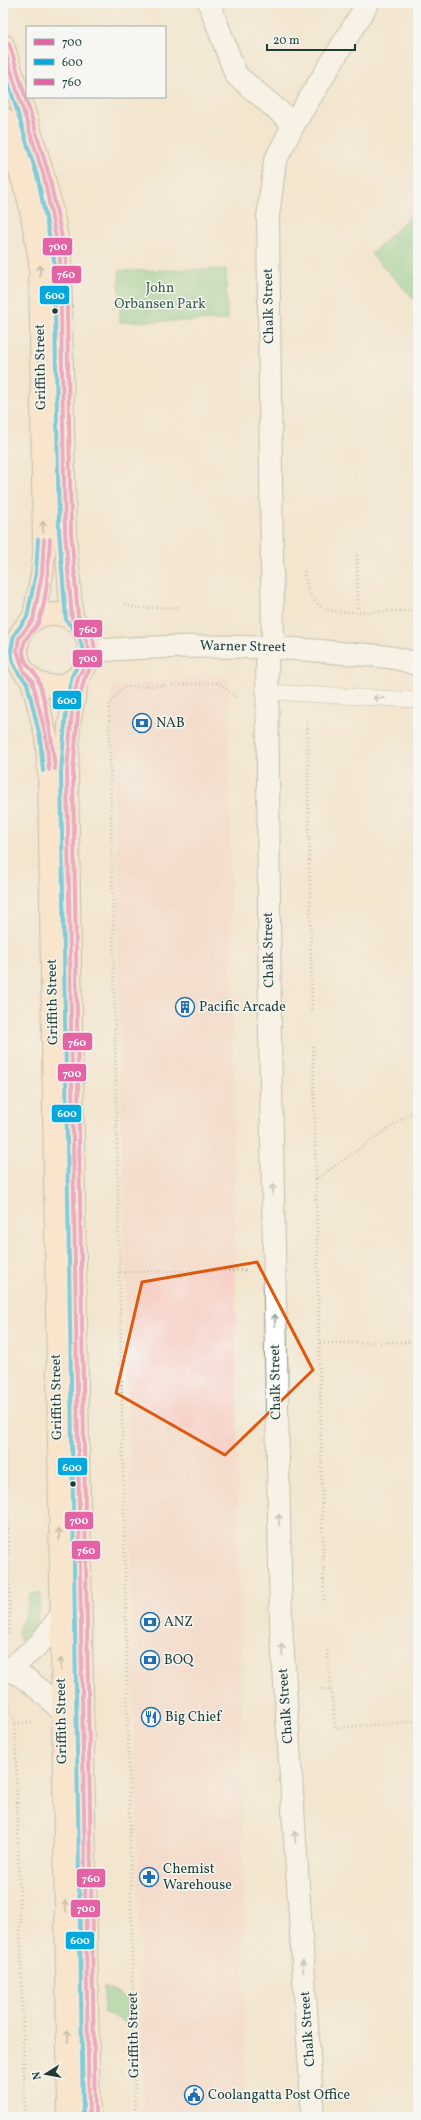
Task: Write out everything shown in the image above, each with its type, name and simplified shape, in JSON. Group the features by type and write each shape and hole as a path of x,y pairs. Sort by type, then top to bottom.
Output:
{"main road":[{"name":"Griffith Street","path":"3,45 41,168 57,236 60,258 65,531 72,619"},
{"name":"Griffith Street","path":"3,118 29,200 40,261 44,553 42,574 33,620"},
{"path":"52,614 72,619 82,628 87,638 89,651 88,660 78,677 68,684 56,686 43,685 32,680 24,672 19,661 10,650 25,628 33,620 52,614"},
{"name":"Griffith Street","path":"78,677 69,725 67,772 88,2117"},
{"name":"Griffith Street","path":"32,680 46,736 49,773 60,1617 69,2117"}],"street":[{"path":"209,3 236,75 294,124"},
{"name":"Chalk Street","path":"313,2117 281,1623 274,1269 267,692 270,646 268,217 275,161 294,124 368,3"},
{"name":"Warner Street","path":"89,651 170,646 270,646 396,659 418,659"},
{"name":"Warner Street","path":"396,659 418,665"},
{"path":"60,1617 40,1643 6,1670 36,1687 62,1711"}],"lane":[{"path":"267,692 418,700"}],"path":[{"path":"3,520 3,550"},
{"path":"357,555 358,611"},
{"path":"304,571 306,585 311,596 325,609 336,611 418,610"},
{"path":"125,604 137,608 178,607"},
{"name":"Griffith Street","path":"135,2117 109,704 124,687 219,684 237,698"},
{"path":"307,720 312,1014"},
{"path":"313,1046 324,1600"},
{"path":"316,1179 412,1112"},
{"path":"120,1272 274,1269"},
{"path":"320,1343 418,1342"},
{"path":"3,1353 10,1614 7,1638"},
{"path":"327,1650 335,1728 418,1722"},
{"path":"320,1689 331,1689"},
{"path":"9,1692 9,1705 15,1724 25,2117"},
{"path":"3,1723 15,1724 42,1722"}],"highlighted area":[{"path":"257,1262 313,1370 225,1455 116,1393 142,1282"}],"shaded area":[{"path":"228,676 246,2117 143,2117 112,686"}],"green space":[{"path":"418,209 418,303 371,254"},
{"name":"John Orbansen Park","path":"226,269 227,320 120,322 119,271"},
{"path":"30,1594 41,1594 38,1614 31,1632 20,1641 18,1631 27,1610"},
{"path":"104,1987 127,1998 127,2023 104,2012"}],"transit line":[{"name":"760","path":"9,43 49,175 66,257 71,531 78,616 92,634 95,650 94,660 84,680 79,701 73,772 95,2117"},
{"name":"700","path":"3,45 44,177 60,258 65,531 72,619 84,633 89,650 87,661 78,678 73,700 67,772 89,2117"},
{"name":"600","path":"3,65 38,179 54,259 59,531 66,620 79,636 83,650 81,659 72,676 67,699 61,772 83,2117"},
{"name":"600","path":"38,539 36,573 27,617 14,635 11,650 13,663 19,674 27,683 40,737 43,771"},
{"name":"700","path":"44,539 42,574 33,620 19,638 17,650 24,672 32,680 46,736 49,770"},
{"name":"760","path":"50,539 47,581 42,611 37,625 25,641 23,655 27,664 38,679 49,724 55,769"}],"place":[{"name":"NAB","path":"142,723"},
{"name":"Pacific Arcade","path":"185,1007"},
{"name":"ANZ","path":"150,1622"},
{"name":"BOQ","path":"150,1660"},
{"name":"Big Chief","path":"151,1717"},
{"name":"Chemist Warehouse","path":"149,1877"},
{"name":"Coolangatta Post Office","path":"194,2095"}]}
